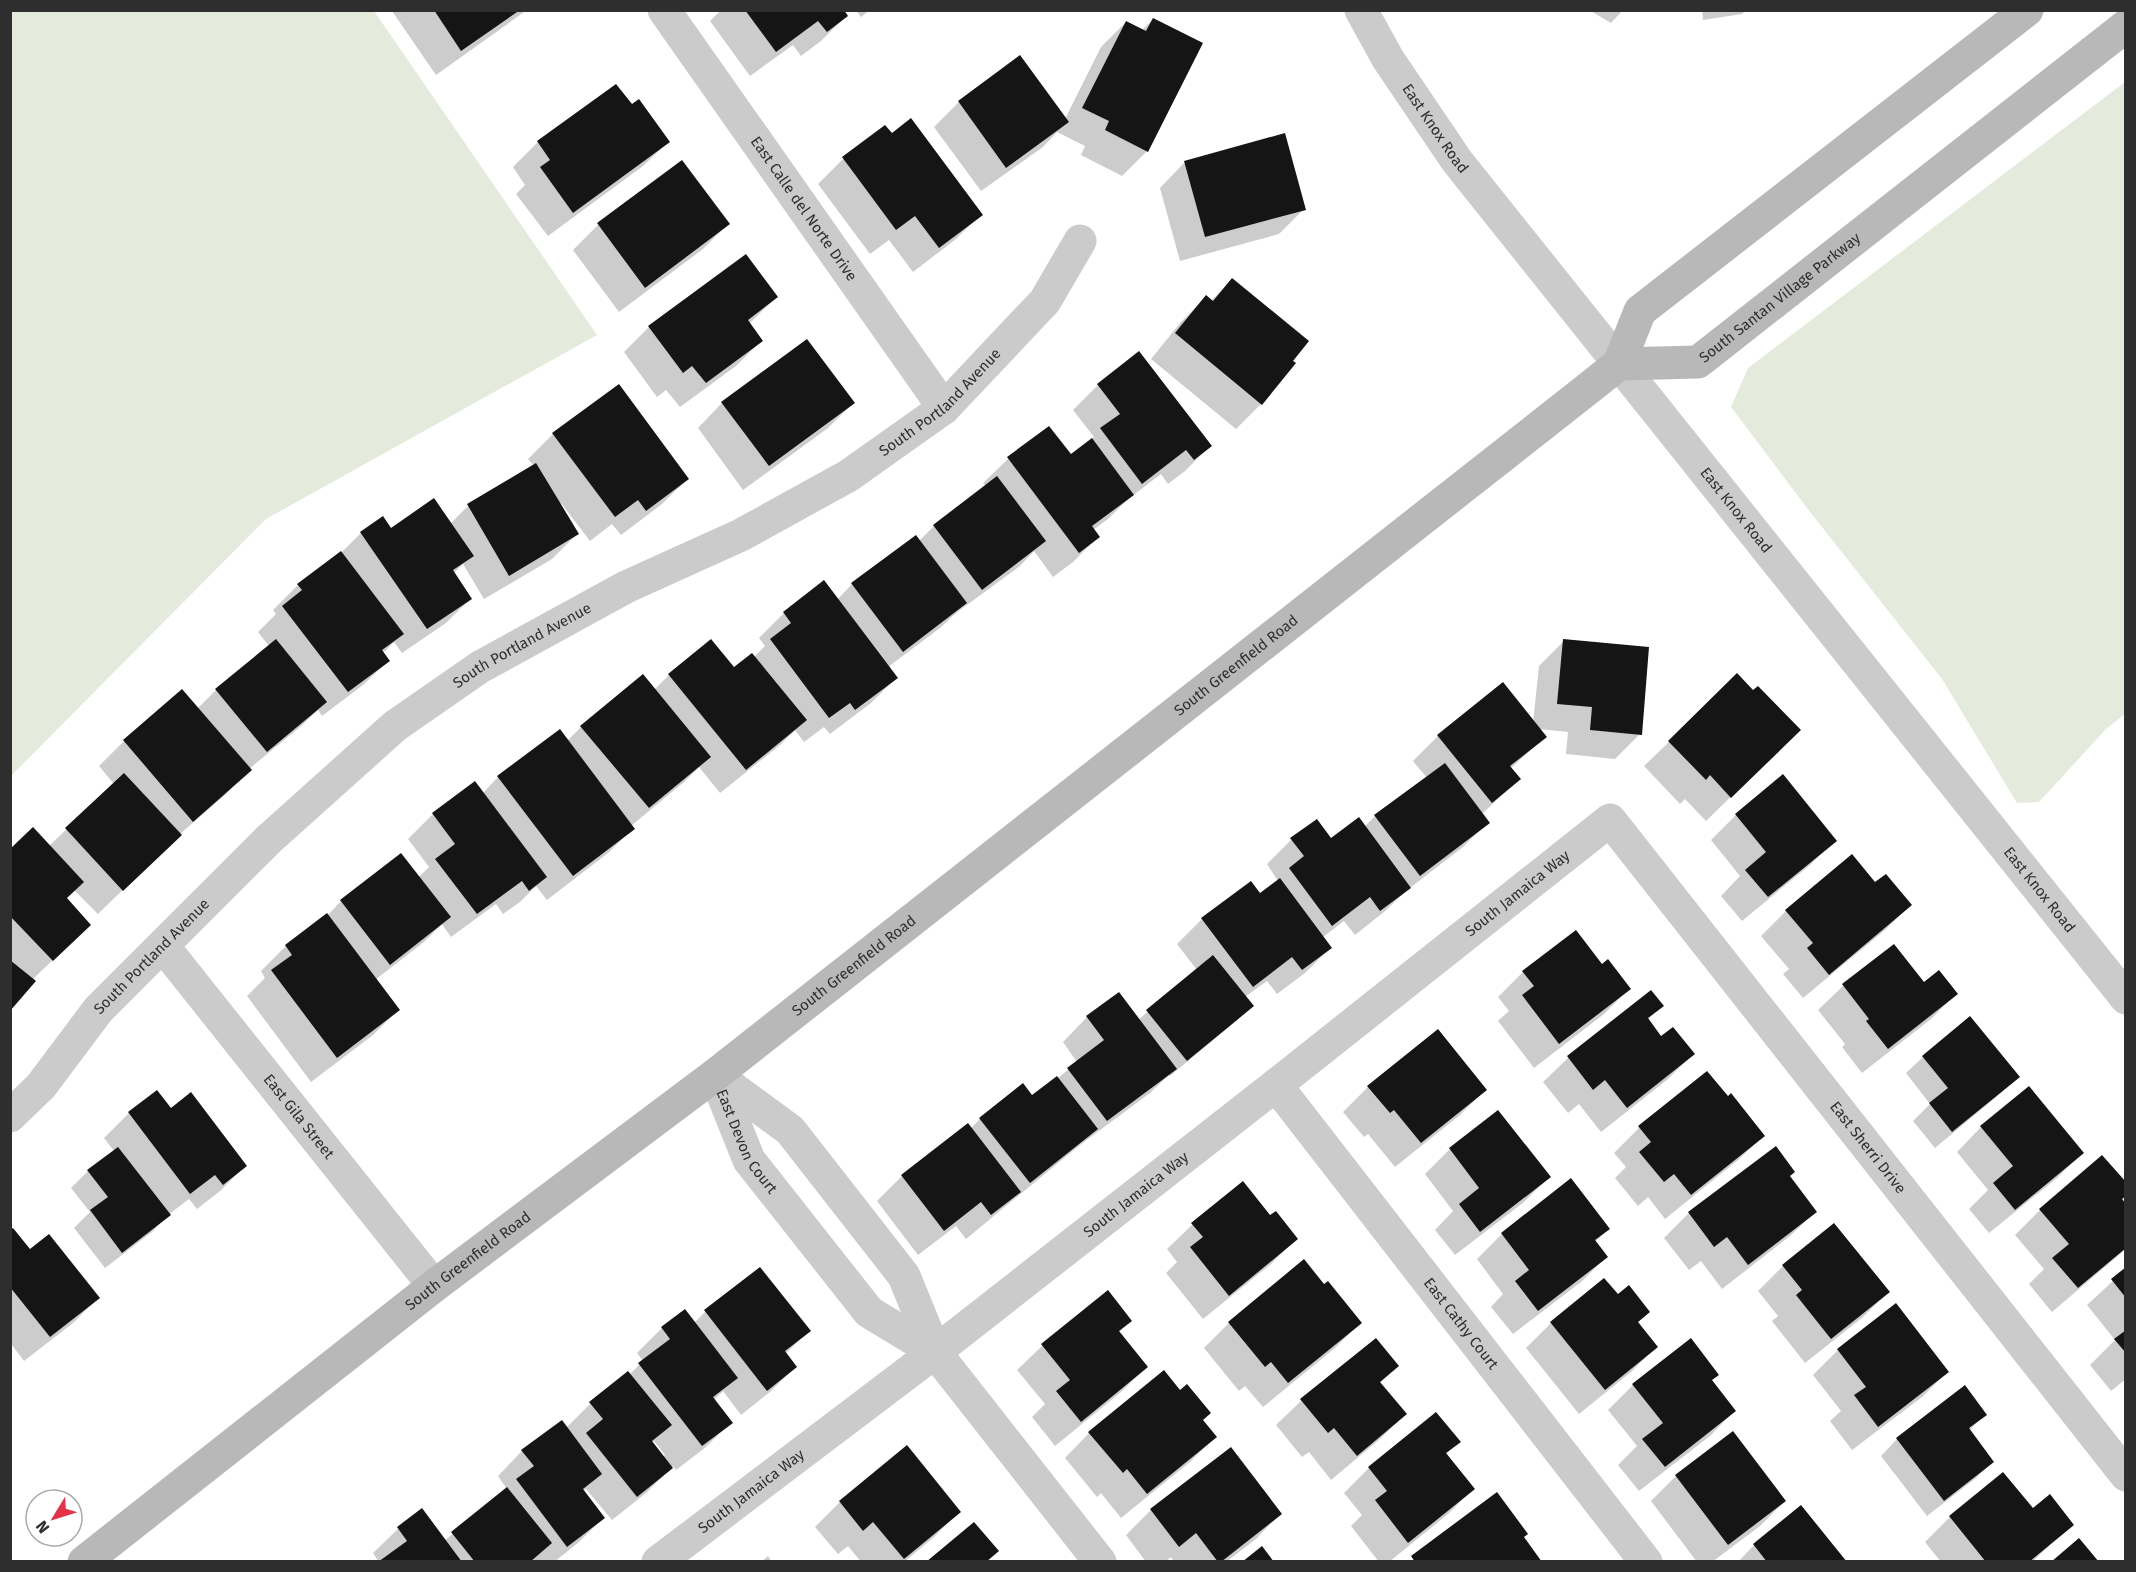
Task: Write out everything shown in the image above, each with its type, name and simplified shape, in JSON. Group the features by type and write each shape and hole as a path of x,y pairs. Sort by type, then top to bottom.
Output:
{"main road":[{"path":"1619,364 1640,311 2027,10"},
{"name":"South Santan Village Parkway","path":"1619,364 1698,362 2126,26"},
{"name":"South Greenfield Road","path":"84,1562 434,1286 715,1075 1619,364"}],"street":[{"name":"East Calle del Norte Drive","path":"664,10 944,408"},
{"name":"East Knox Road","path":"1361,10 1388,59 1457,161 2126,998"},
{"name":"South Portland Avenue","path":"10,1116 41,1086 98,1010 268,840 386,734 480,667 626,587 741,535 848,476 944,408 1044,301 1080,241"},
{"name":"South Jamaica Way","path":"658,1562 935,1352 1610,820"},
{"name":"East Sherri Drive","path":"1610,820 2126,1475"},
{"name":"East Gila Street","path":"163,946 434,1286"},
{"name":"East Devon Court","path":"715,1075 749,1160 869,1312 935,1352"},
{"name":"East Devon Court","path":"715,1075 794,1136 904,1276 935,1352 1100,1562"},
{"name":"East Cathy Court","path":"1276,1085 1646,1562"}],"green space":[{"path":"11,10 374,11 597,335 266,519 11,776"},
{"path":"2125,82 2125,714 2106,729 2039,802 2017,803 1942,679 1807,508 1731,407 1748,368"}],"building":[{"path":"434,10 520,10 461,51"},
{"path":"745,10 844,10 848,16 827,32 818,21 776,52"},
{"path":"1153,18 1203,43 1148,152 1105,130 1109,121 1082,108 1126,21 1146,31"},
{"path":"1020,55 1069,122 1006,168 958,101"},
{"path":"616,84 632,104 639,99 670,142 573,213 540,167 550,160 537,141"},
{"path":"911,118 983,215 939,248 915,216 896,230 842,157 885,125 892,133"},
{"path":"1285,133 1306,210 1205,237 1184,161"},
{"path":"682,160 730,224 645,288 597,223"},
{"path":"746,254 778,297 748,320 763,341 706,383 692,366 683,373 648,326"},
{"path":"1232,278 1309,341 1293,361 1296,363 1262,405 1175,333 1206,295 1213,301"},
{"path":"807,339 855,403 769,466 721,402"},
{"path":"1139,351 1212,446 1194,460 1186,450 1142,484 1100,428 1120,414 1097,384"},
{"path":"619,384 689,479 646,511 638,500 615,517 552,433"},
{"path":"1049,426 1071,454 1092,438 1134,495 1092,526 1100,537 1079,553 1007,457"},
{"path":"536,463 579,534 509,576 467,504"},
{"path":"997,476 1046,541 982,590 933,525"},
{"path":"434,498 474,556 453,570 472,599 427,629 360,532 383,516 391,528"},
{"path":"916,535 967,603 903,652 851,583"},
{"path":"341,551 404,634 382,650 390,661 348,692 282,606 302,590 297,584"},
{"path":"824,580 898,678 855,710 850,703 829,718 770,639 791,623 783,612"},
{"path":"276,639 327,702 267,752 215,689"},
{"path":"711,639 734,667 752,653 807,720 746,770 668,674"},
{"path":"1563,639 1649,647 1642,735 1590,730 1592,707 1557,704"},
{"path":"1737,673 1753,690 1758,686 1801,730 1731,798 1710,775 1706,780 1668,741"},
{"path":"643,674 711,757 649,808 580,726"},
{"path":"1503,682 1547,737 1510,766 1521,779 1492,803 1437,735"},
{"path":"182,689 252,770 193,822 123,740"},
{"path":"560,729 635,829 573,876 497,776"},
{"path":"1445,763 1490,823 1420,876 1374,815"},
{"path":"124,773 182,835 123,891 65,828"},
{"path":"1783,774 1837,841 1768,897 1745,870 1766,852 1735,814"},
{"path":"475,781 547,877 529,891 522,881 477,914 435,859 455,844 432,813"},
{"path":"1359,817 1411,888 1380,911 1370,897 1332,926 1289,868 1304,856 1290,838 1317,819 1331,838"},
{"path":"33,827 84,882 67,898 91,925 53,961 10,916 10,849"},
{"path":"401,853 451,917 390,965 340,900"},
{"path":"1852,854 1875,882 1886,874 1912,905 1829,975 1807,948 1813,943 1785,910"},
{"path":"1280,878 1332,948 1302,970 1292,957 1253,987 1201,918 1251,881 1260,893"},
{"path":"327,913 400,1010 337,1058 271,970 292,955 285,945"},
{"path":"1576,930 1602,964 1608,959 1631,989 1559,1044 1522,995 1534,986 1522,971"},
{"path":"1894,944 1924,982 1939,970 1958,994 1888,1049 1866,1021 1869,1019 1842,984"},
{"path":"1213,955 1254,1006 1187,1061 1146,1010"},
{"path":"10,960 36,981 10,1011"},
{"path":"1651,990 1664,1006 1648,1018 1661,1036 1673,1027 1695,1054 1627,1108 1605,1080 1593,1090 1567,1056"},
{"path":"1119,992 1177,1069 1107,1121 1067,1068 1104,1040 1086,1016"},
{"path":"1970,1016 2020,1077 1952,1132 1929,1103 1948,1088 1922,1056"},
{"path":"1438,1029 1487,1090 1421,1143 1394,1110 1390,1113 1367,1086"},
{"path":"1707,1071 1728,1096 1731,1093 1765,1136 1691,1195 1674,1174 1664,1182 1639,1152 1651,1142 1638,1126"},
{"path":"1057,1076 1098,1129 1030,1183 979,1118 1023,1083 1032,1095"},
{"path":"2029,1086 2084,1153 2015,1210 1993,1183 2013,1166 1980,1126"},
{"path":"157,1090 171,1108 191,1092 247,1166 223,1185 215,1175 190,1194 128,1112"},
{"path":"1498,1110 1551,1177 1480,1232 1459,1204 1479,1188 1449,1148"},
{"path":"968,1123 1021,1192 991,1215 981,1202 944,1231 901,1175"},
{"path":"1776,1146 1795,1172 1790,1176 1817,1212 1748,1265 1727,1237 1714,1247 1688,1212"},
{"path":"118,1147 171,1215 122,1253 90,1210 108,1197 87,1170"},
{"path":"2102,1155 2126,1182 2126,1196 2122,1199 2126,1204 2126,1248 2078,1288 2052,1258 2069,1244 2039,1209"},
{"path":"1571,1178 1610,1229 1595,1240 1608,1257 1538,1311 1515,1281 1529,1270 1501,1233"},
{"path":"1243,1181 1270,1215 1276,1211 1298,1239 1229,1296 1190,1247 1203,1237 1191,1223"},
{"path":"1834,1223 1890,1292 1831,1339 1796,1295 1802,1290 1782,1265"},
{"path":"13,1228 30,1249 49,1234 100,1298 50,1337 10,1287 10,1230"},
{"path":"1304,1259 1324,1284 1328,1281 1362,1323 1288,1383 1271,1362 1265,1367 1228,1322"},
{"path":"760,1267 811,1331 785,1351 797,1367 767,1391 704,1310"},
{"path":"2126,1267 2126,1298 2111,1279"},
{"path":"1604,1278 1618,1294 1629,1285 1650,1312 1638,1322 1658,1347 1605,1390 1550,1322"},
{"path":"1108,1290 1132,1321 1119,1331 1148,1367 1081,1422 1056,1391 1070,1380 1041,1344"},
{"path":"1896,1303 1949,1372 1878,1427 1854,1395 1866,1387 1837,1349"},
{"path":"685,1309 738,1378 713,1397 733,1423 702,1446 638,1363 670,1339 661,1327"},
{"path":"2126,1330 2126,1353 2114,1339"},
{"path":"1376,1338 1399,1366 1380,1382 1407,1414 1357,1456 1334,1428 1328,1433 1300,1399"},
{"path":"1691,1338 1719,1375 1712,1380 1736,1411 1665,1467 1642,1439 1663,1423 1632,1384"},
{"path":"1164,1370 1180,1390 1187,1384 1211,1413 1203,1420 1217,1437 1147,1494 1127,1469 1123,1473 1088,1432"},
{"path":"628,1371 672,1425 652,1441 673,1468 637,1497 586,1433 603,1419 589,1402"},
{"path":"1965,1385 1987,1415 1969,1428 1994,1462 1944,1501 1896,1438"},
{"path":"1436,1412 1461,1442 1446,1453 1475,1489 1408,1543 1375,1500 1387,1491 1368,1467"},
{"path":"562,1420 602,1474 583,1489 605,1518 567,1547 516,1479 534,1466 521,1450"},
{"path":"1733,1431 1786,1501 1728,1545 1675,1475"},
{"path":"907,1445 961,1512 904,1559 873,1522 863,1531 839,1501"},
{"path":"1231,1447 1282,1514 1218,1562 1196,1533 1179,1547 1150,1509"},
{"path":"2003,1472 2033,1508 2050,1494 2074,1525 2029,1562 1986,1562 1949,1516"},
{"path":"507,1487 552,1543 530,1562 475,1562 451,1532"},
{"path":"1497,1492 1528,1534 1524,1537 1542,1562 1415,1562 1411,1556"},
{"path":"1801,1505 1847,1562 1767,1562 1753,1544"},
{"path":"422,1508 462,1562 378,1562 407,1541 397,1527"},
{"path":"974,1522 999,1551 986,1562 926,1562"},
{"path":"2079,1538 2099,1562 2051,1562"},
{"path":"1262,1546 1274,1562 1242,1562"}]}
